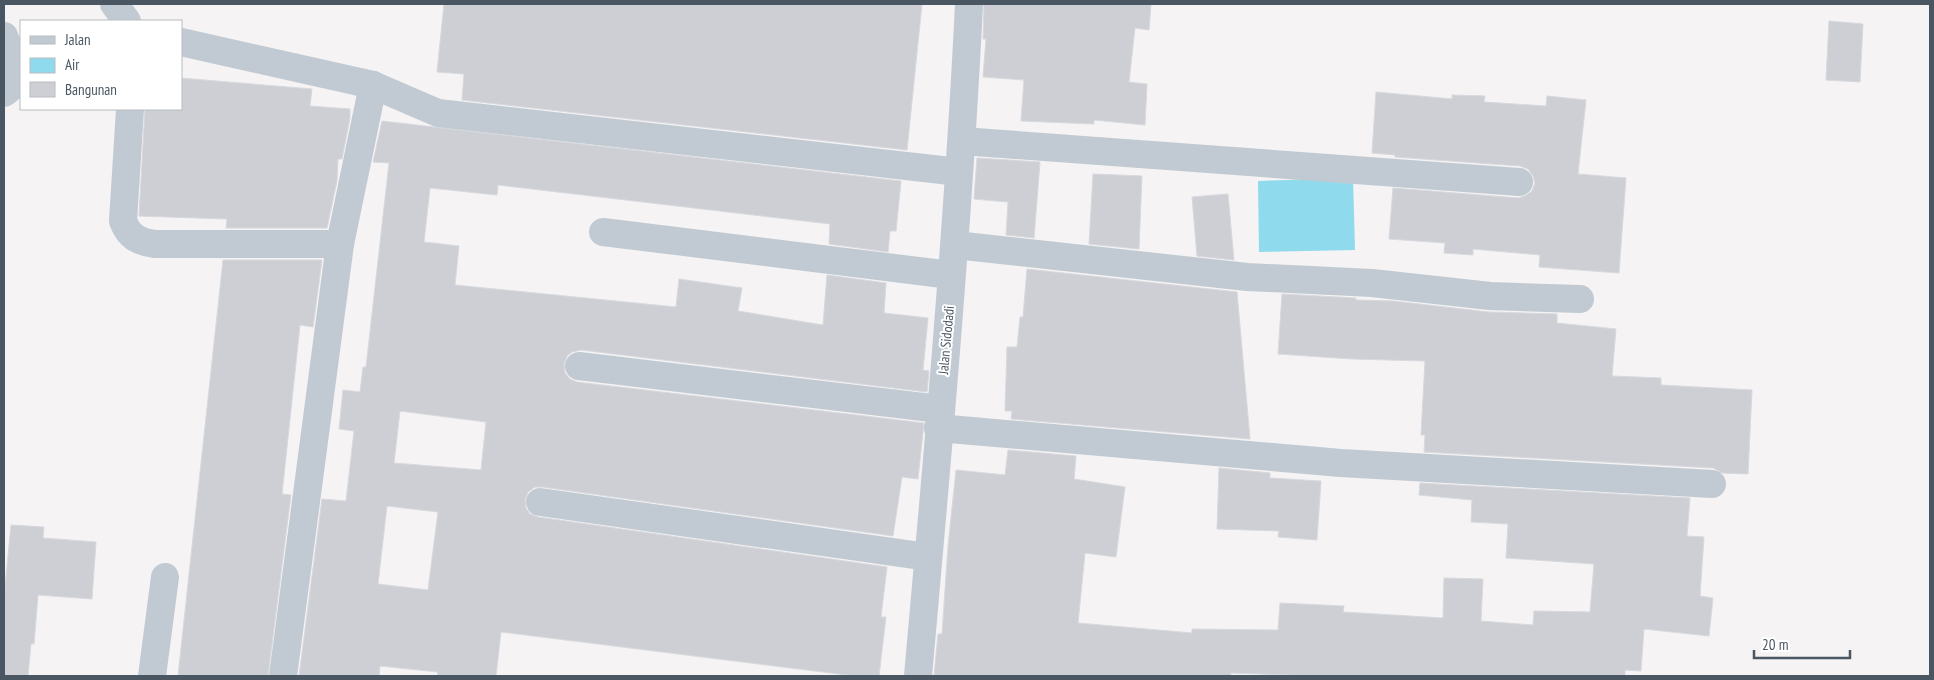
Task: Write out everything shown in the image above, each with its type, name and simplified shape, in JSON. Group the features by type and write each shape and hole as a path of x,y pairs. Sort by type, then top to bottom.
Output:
{"street":[{"path":"114,4 126,20"},
{"name":"Jalan Sidodadi","path":"918,676 962,141 969,4"},
{"path":"4,36 14,70 14,80 10,89 4,93"},
{"path":"182,42 373,85 438,112 959,172"},
{"path":"283,676 340,244 373,85"},
{"path":"130,110 123,221 126,230 136,240 155,244 340,244"},
{"path":"962,141 1519,182"},
{"path":"603,232 951,275"},
{"path":"954,245 1247,277 1372,283 1490,296 1580,299"},
{"path":"579,366 939,419 1341,463 1712,484"},
{"path":"540,502 928,557"},
{"path":"152,676 165,577"}],"water":[{"path":"1353,178 1355,250 1259,252 1258,181"}],"building":[{"path":"444,4 922,4 907,150 462,100 464,74 437,72"},
{"path":"984,4 1151,4 1149,30 1135,28 1129,82 1147,84 1145,125 1094,120 1094,124 1021,121 1024,80 983,77 986,39 983,39"},
{"path":"1829,21 1863,24 1860,82 1826,80"},
{"path":"182,78 312,89 310,106 350,109 342,159 338,159 337,181 327,228 226,228 227,219 139,216 145,110 182,110"},
{"path":"1376,92 1452,99 1452,95 1485,96 1484,102 1546,106 1547,96 1586,100 1578,174 1626,178 1619,273 1539,267 1540,255 1473,249 1473,255 1444,253 1445,243 1389,239 1393,188 1518,198 1532,191 1535,183 1528,169 1520,166 1395,157 1395,155 1372,153"},
{"path":"382,121 901,181 896,231 890,231 888,252 829,244 830,224 498,185 497,195 430,188 424,242 459,246 455,285 676,307 679,279 742,288 738,311 823,325 827,275 886,283 884,313 928,318 923,370 929,371 927,392 581,350 572,352 567,356 564,364 565,373 570,379 577,382 924,423 918,479 902,477 893,536 542,487 535,487 528,492 525,500 526,508 530,514 538,517 887,567 881,617 886,617 879,676 855,676 501,632 496,676 437,676 438,672 380,666 379,676 299,676 322,499 346,501 354,431 339,429 343,390 360,392 363,367 366,367 389,163 373,162","holes":["400,411 486,422 481,470 394,463","387,506 438,512 428,590 378,584"]},
{"path":"977,158 1040,162 1034,238 1006,235 1008,202 974,199"},
{"path":"1093,174 1142,176 1139,249 1089,244"},
{"path":"1228,194 1234,260 1197,256 1192,197"},
{"path":"223,260 322,260 313,327 300,325 282,494 291,495 268,676 178,676"},
{"path":"1027,269 1237,292 1250,439 1011,419 1012,411 1005,411 1007,347 1017,347 1020,317 1023,317"},
{"path":"1282,294 1393,301 1489,312 1557,314 1557,323 1616,329 1612,376 1661,378 1661,385 1752,390 1748,474 1722,473 1713,468 1424,452 1425,435 1421,435 1425,361 1278,354"},
{"path":"1008,450 1076,456 1074,479 1125,487 1116,557 1085,553 1078,623 1192,633 1192,629 1278,630 1280,603 1344,606 1343,612 1443,618 1444,578 1483,579 1481,621 1533,625 1534,611 1590,612 1594,564 1506,558 1508,524 1471,522 1472,500 1419,495 1420,483 1690,498 1687,536 1704,537 1700,596 1713,598 1709,636 1644,629 1641,671 1625,670 1625,676 1320,676 1231,673 1231,676 934,676 938,634 942,634 948,546 956,470 1005,475"},
{"path":"1219,468 1270,473 1270,478 1321,481 1317,540 1278,537 1279,531 1217,529"},
{"path":"11,525 44,527 43,538 96,542 92,599 38,595 34,644 31,644 28,676 4,676 4,597"}]}
